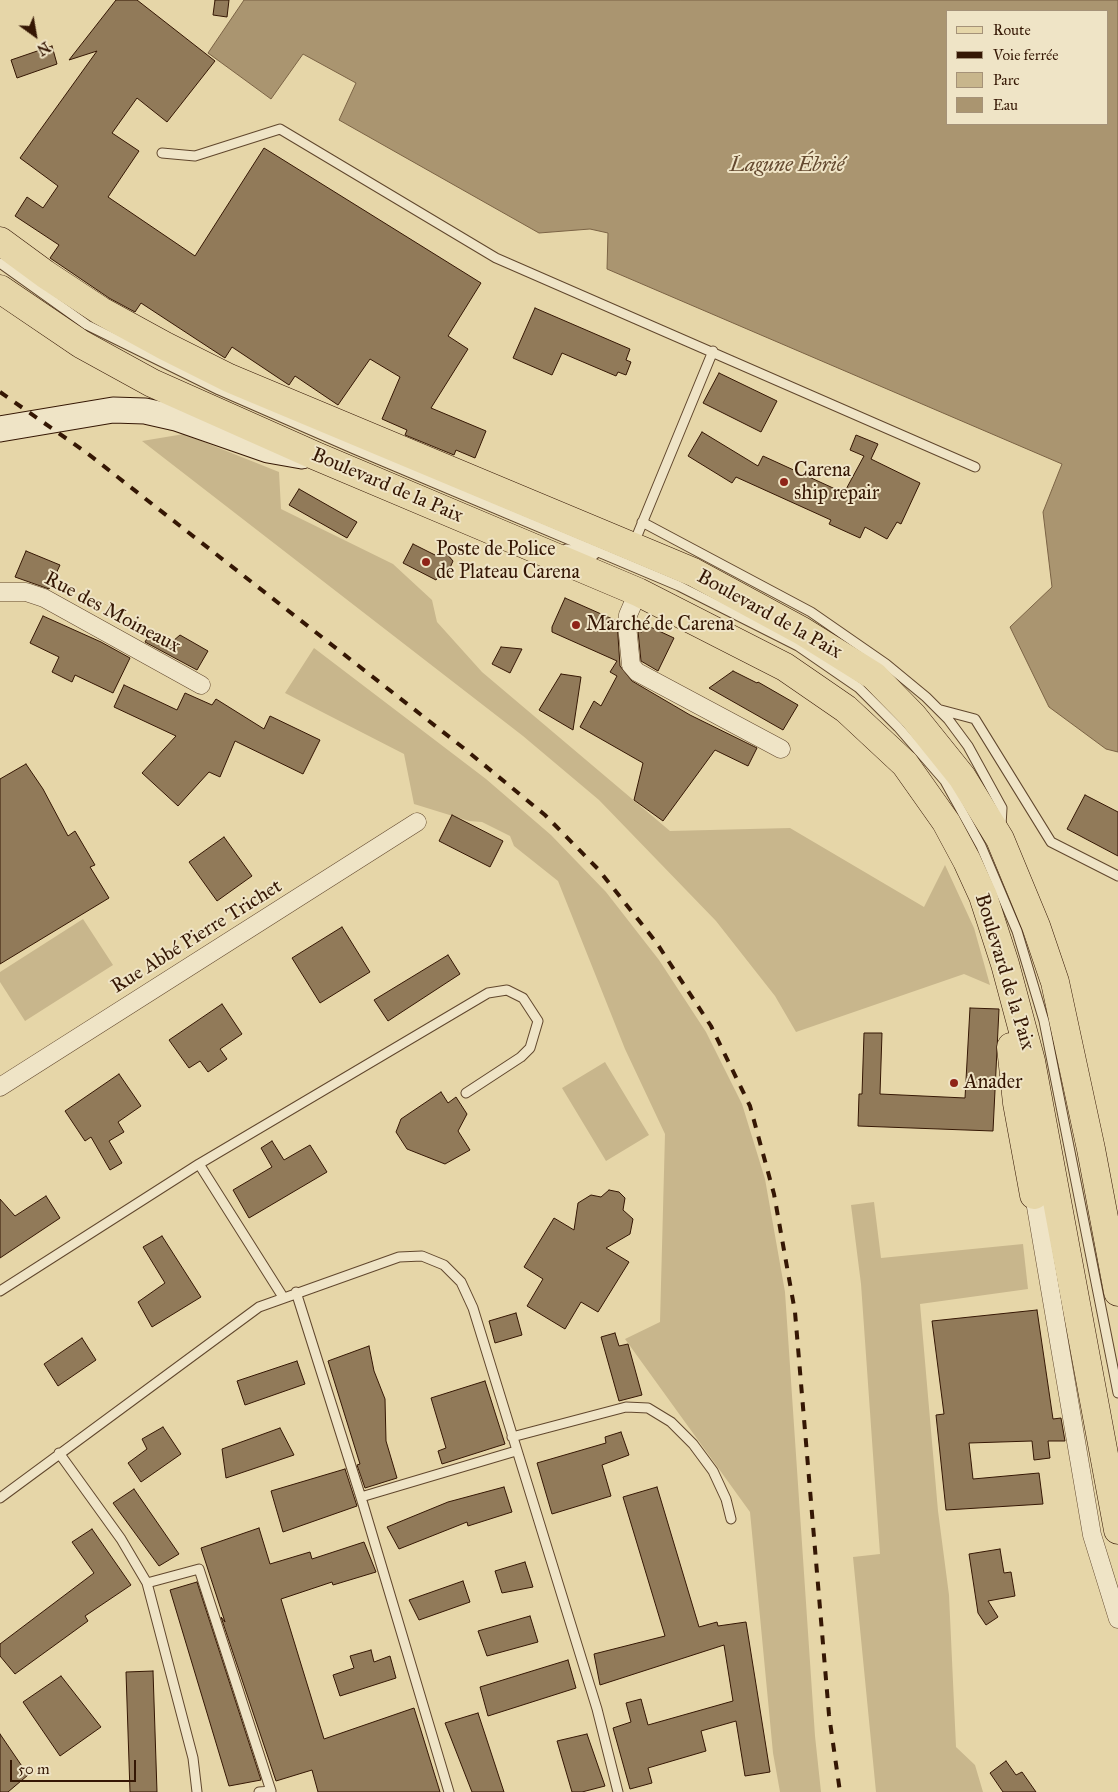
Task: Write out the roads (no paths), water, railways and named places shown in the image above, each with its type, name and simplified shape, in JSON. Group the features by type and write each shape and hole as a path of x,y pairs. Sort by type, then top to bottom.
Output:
{"main road":[{"path":"0,219 45,274"},
{"name":"Boulevard de la Paix","path":"0,240 45,274 101,311 229,378 630,542 692,572 802,631 874,676 913,716 962,776 1000,839 1036,926 1055,982 1092,1149 1118,1292"},
{"name":"Boulevard de la Paix","path":"0,289 81,344 152,383 316,456 527,536 786,667 846,709 905,764 946,822 983,896 1005,964 1031,1061 1118,1530"},
{"path":"0,429 113,410 145,411 176,418 268,450 294,456 316,456"},
{"path":"1017,1013 1011,1031 1011,1048 1018,1103 1034,1195"}],"street":[{"name":"Rue des Moineaux","path":"0,592 26,592 44,598 201,685"},
{"path":"638,592 628,615 631,665 637,672 782,749"},
{"name":"Rue Abbé Pierre Trichet","path":"0,1087 417,822"},
{"path":"1034,1195 1092,1535 1118,1619"}],"lane":[{"path":"162,153 195,156 280,129 496,258 713,351 975,467"},
{"name":"Boulevard de la Paix","path":"0,263 87,325 219,390 527,536 630,542 679,586 798,646 859,688 898,727 945,781 981,846 1017,931 1044,1020 1118,1393"},
{"path":"101,311 219,390"},
{"path":"630,542 713,351"},
{"path":"527,536 630,542 811,612 886,664 939,710 968,746 1002,808 1000,839"},
{"path":"939,710 975,719 1051,842 1118,876"},
{"path":"0,1291 199,1164 488,993 507,990 523,998 538,1021 530,1048 521,1057 466,1093"},
{"path":"199,1164 283,1297"},
{"path":"0,1498 259,1307 296,1292 399,1257 422,1256 444,1265 460,1282 468,1296 597,1709 618,1792"},
{"path":"296,1292 361,1497 449,1792"},
{"path":"512,1437 626,1407 648,1408 671,1422 708,1464 726,1499 731,1519"},
{"path":"361,1497 516,1451"},
{"path":"59,1453 121,1539 147,1583 193,1758 197,1792"},
{"path":"147,1583 199,1569 271,1791 259,1792"}],"water":[{"name":"Lagune Ébrié","path":"244,0 1118,0 1118,752 1106,749 1049,707 1010,627 1052,587 1043,512 1062,464 607,269 608,233 590,229 539,233 339,120 356,83 303,54 271,99 208,53"}],"railway":[{"path":"0,392 87,453 466,750 545,815 598,869 656,942 711,1026 750,1106 774,1194 795,1312 829,1715 840,1792"}],"place":[{"name":"Carena ship repair","path":"784,482"},
{"name":"Poste de Police de Plateau Carena","path":"426,562"},
{"name":"Marché de Carena","path":"576,625"},
{"name":"Anader","path":"954,1083"}]}
